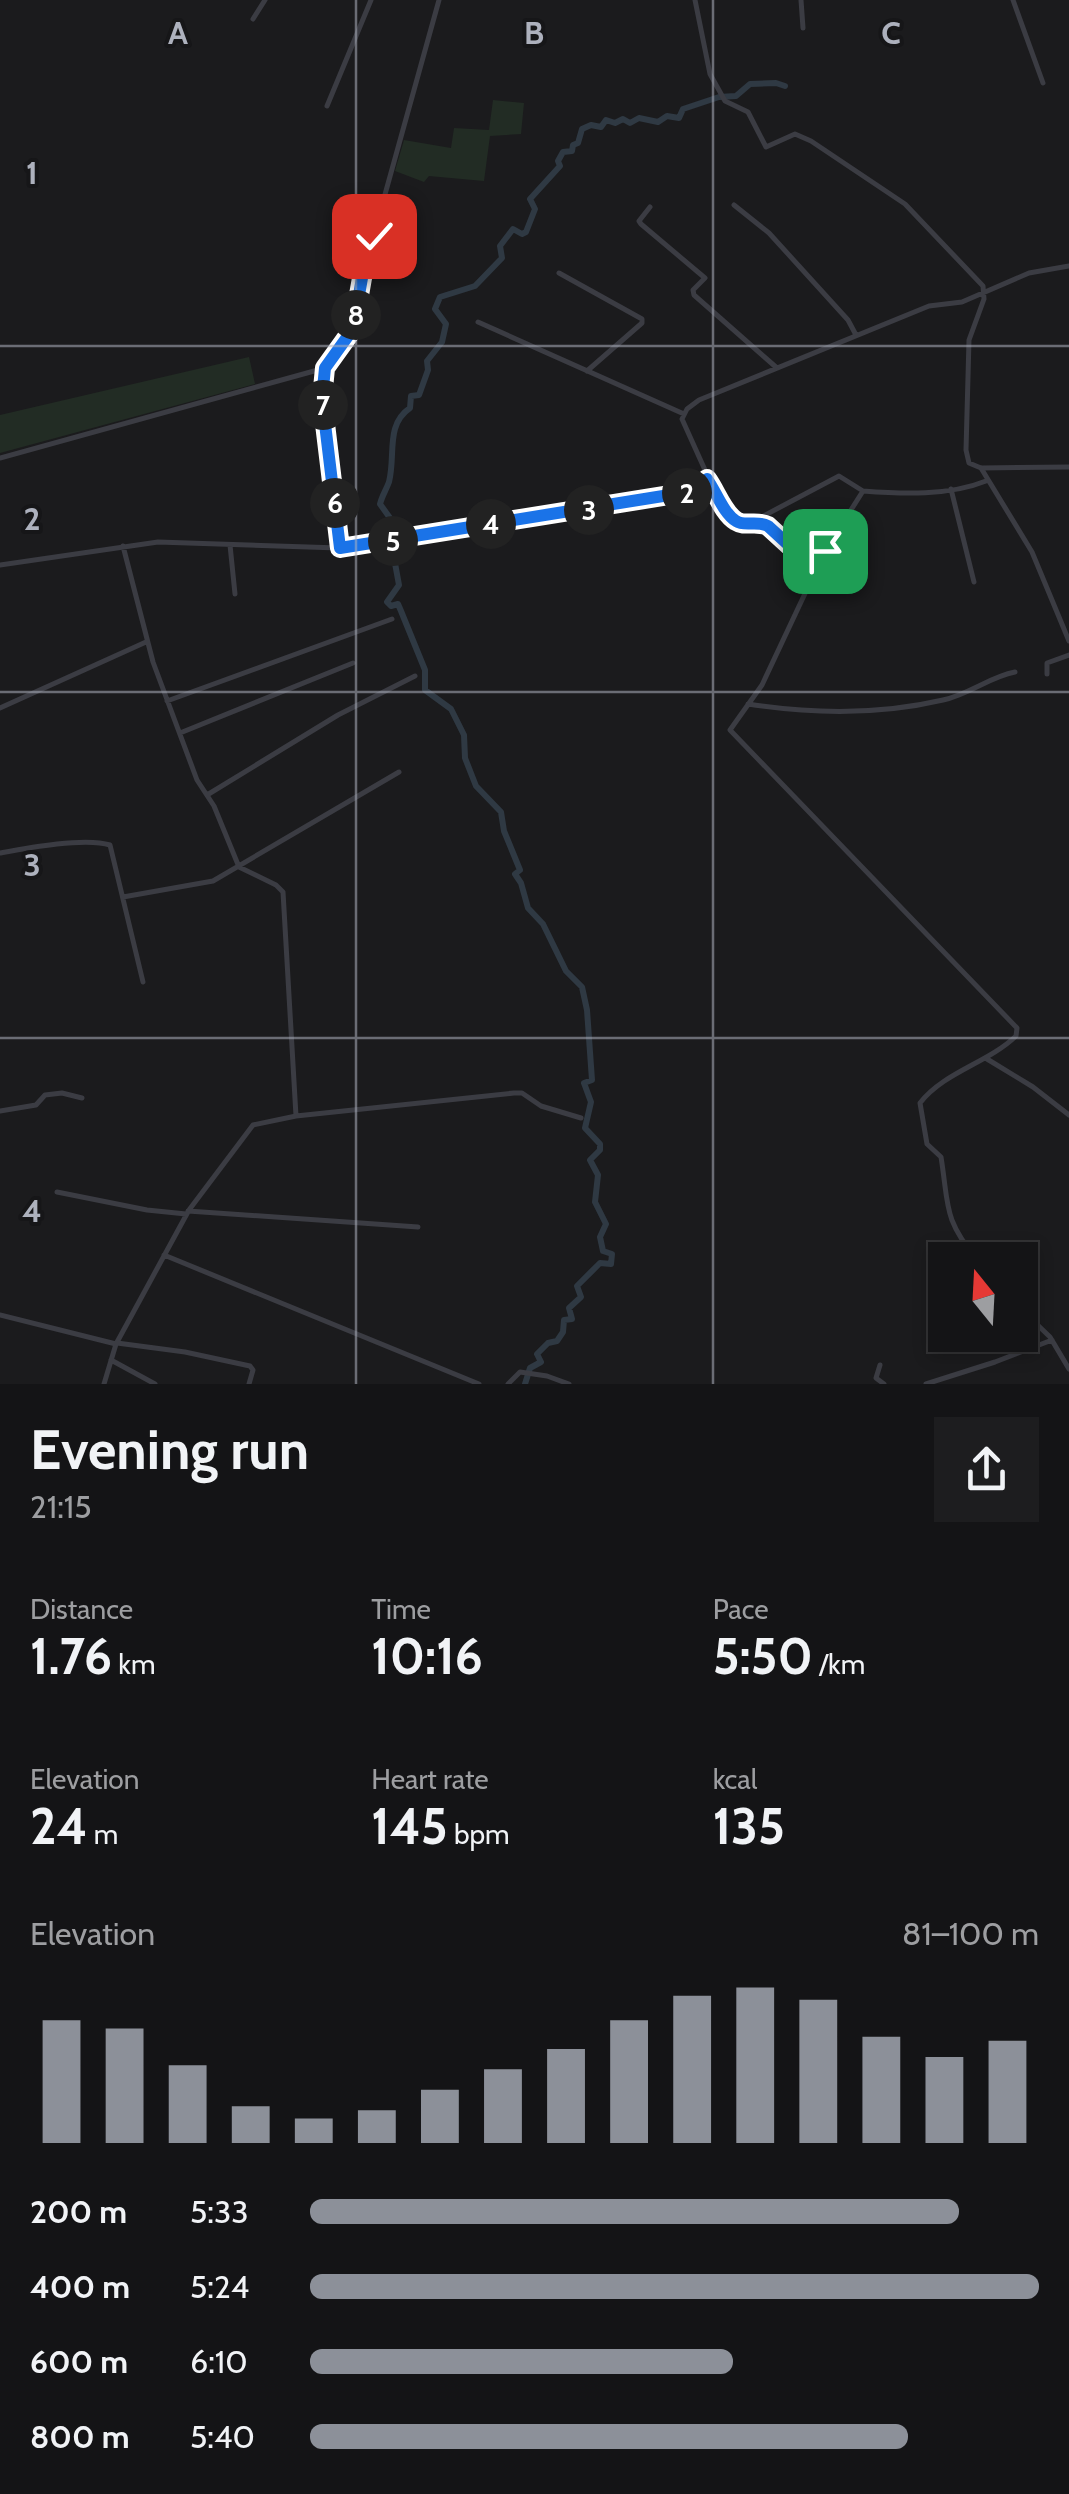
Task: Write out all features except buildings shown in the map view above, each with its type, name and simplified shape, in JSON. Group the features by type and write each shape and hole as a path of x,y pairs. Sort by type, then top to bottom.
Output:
{"street":[{"path":"252,20 265,0"},
{"path":"327,106 371,0"},
{"path":"340,548 322,399 325,368 353,329 364,270 439,0"},
{"path":"695,0 710,74 727,103 748,112 766,148 798,134 892,193 974,274 985,293"},
{"path":"801,0 803,28"},
{"path":"1012,0 1044,83"},
{"path":"734,205 769,233 848,320 856,335"},
{"path":"650,207 640,224 704,278 693,290 694,295 776,368"},
{"path":"986,481 951,489 886,495 864,492 839,476 745,523 734,520 707,479 683,422 684,414 704,398 929,306 962,302 1030,273 1069,268"},
{"path":"560,273 642,319 587,371"},
{"path":"985,293 970,334 966,456 981,468 1069,467"},
{"path":"478,322 684,414"},
{"path":"0,458 325,368"},
{"path":"981,468 1032,552 1069,642"},
{"path":"0,565 158,542 340,548 688,492 701,489 707,479"},
{"path":"951,489 974,582"},
{"path":"864,492 834,537 770,671 731,725 731,733 1016,1026 1016,1036 988,1059 948,1080 920,1103 927,1144 939,1153 948,1210 963,1242"},
{"path":"754,521 768,526 816,570"},
{"path":"123,546 146,642 197,780 239,866 276,884 283,892 296,1116"},
{"path":"230,546 235,594"},
{"path":"167,701 392,619"},
{"path":"0,708 146,642"},
{"path":"1048,674 1047,663 1069,655"},
{"path":"180,733 352,663"},
{"path":"748,704 812,713 897,709 946,700 979,689 990,678 1015,672"},
{"path":"207,795 338,715 415,676"},
{"path":"123,897 200,885 399,772"},
{"path":"0,853 107,843 143,982"},
{"path":"988,1059 1021,1078 1069,1115"},
{"path":"0,1111 32,1106 45,1095 62,1093 82,1098"},
{"path":"104,1384 117,1343 187,1213 249,1128 296,1116 522,1094 541,1106 581,1118"},
{"path":"57,1192 148,1210 418,1228"},
{"path":"164,1256 479,1384"},
{"path":"0,1315 117,1343 250,1366 251,1383"},
{"path":"1038,1326 1052,1340 1069,1369"},
{"path":"926,1384 1052,1340"},
{"path":"110,1360 155,1384"},
{"path":"880,1364 876,1378 884,1384"},
{"path":"508,1384 517,1374 546,1376 569,1384"}],"shaded area":[{"path":"493,100 524,103 521,134 490,136 484,181 429,176 424,182 395,171 404,140 451,148 454,128 489,130"},
{"path":"249,357 255,384 0,453 0,415"}],"waterway":[{"path":"525,1384 530,1368 541,1362 537,1354 548,1343 557,1341 564,1320 572,1319 569,1308 581,1297 577,1286 600,1263 611,1264 612,1254 603,1251 600,1237 606,1224 595,1202 598,1175 590,1160 600,1150 600,1144 585,1128 591,1102 584,1083 592,1080 587,1010 582,987 566,971 543,924 528,908 515,874 520,870 504,831 501,812 476,786 465,758 464,735 451,709 425,690 425,670 398,604 391,606 387,602 399,585 390,536 395,525 380,504 391,472 394,432 410,408 411,396 419,395 428,370 427,361 442,342 446,324 435,309 440,297 475,286 502,258 500,246 513,229 526,232 535,209 530,199 560,166 558,161 563,152 572,151 578,143 582,129 591,125 601,127 606,120 615,123 623,119 630,123 639,118 658,122 667,116 679,118 683,109 719,97 736,96 750,84 785,86"}],"route":[{"path":"374,236 353,329 325,368 322,399 340,548 688,492 701,489 707,479 734,520 758,521 768,526 816,570 825,551"}]}
